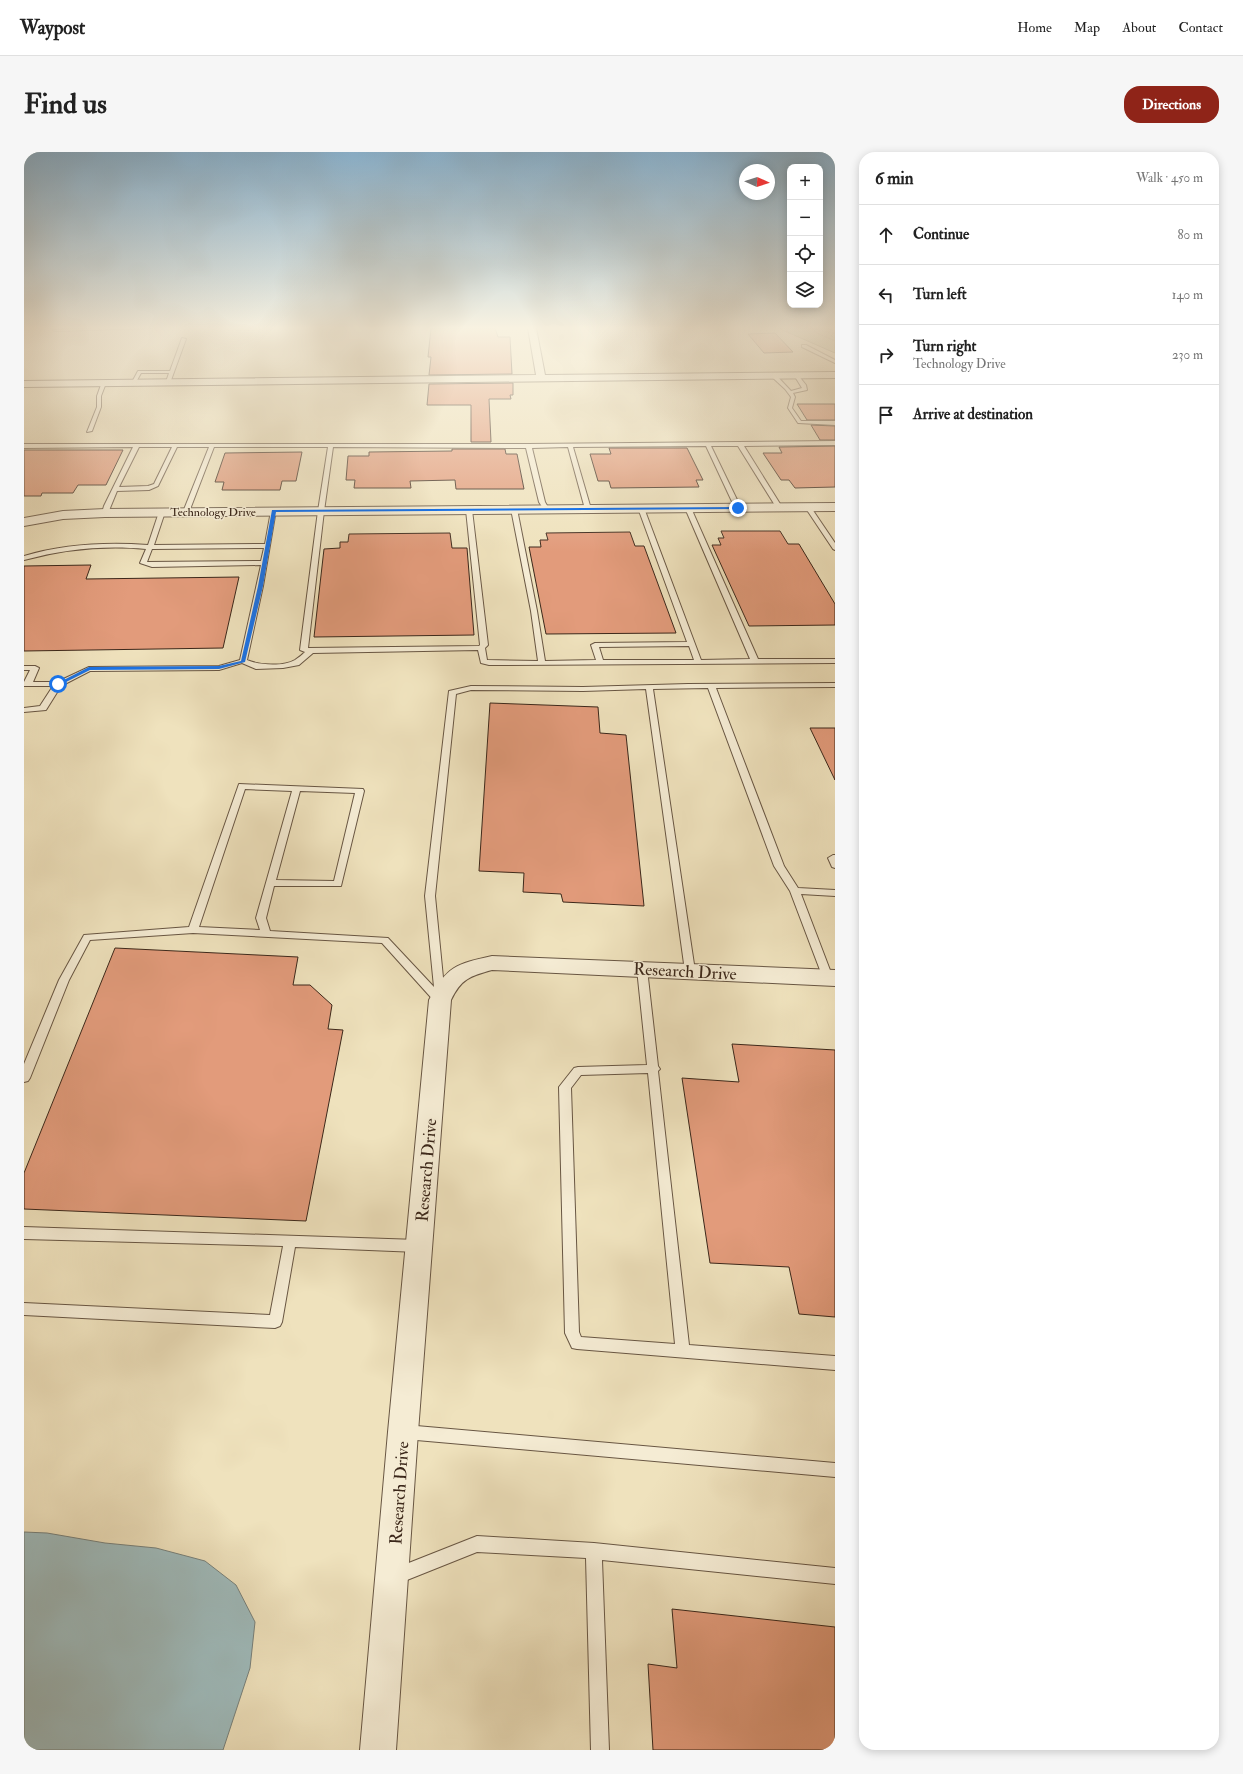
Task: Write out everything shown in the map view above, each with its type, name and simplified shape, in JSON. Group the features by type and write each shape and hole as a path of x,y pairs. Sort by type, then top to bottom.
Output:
{"street":[{"name":"Technology Drive","path":"24,522 63,515 106,513 835,507"},
{"name":"Research Drive","path":"378,1750 393,1577 403,1432 440,1000 448,983 464,969 492,963 832,978"}],"lane":[{"path":"90,431 99,407 99,403"},
{"path":"791,403 790,408 800,422 835,422"},
{"path":"24,446 212,444 570,446 835,443"},
{"path":"186,512 212,444"},
{"path":"708,444 738,508"},
{"path":"740,444 779,508"},
{"path":"106,513 107,506 137,445"},
{"path":"115,489 149,488 156,485 175,445"},
{"path":"331,445 321,511 304,650 481,648"},
{"path":"528,446 542,502 546,509"},
{"path":"570,446 588,509"},
{"path":"808,507 835,548"},
{"path":"641,508 698,662"},
{"path":"688,508 756,661"},
{"path":"469,510 484,645 481,648 484,661 489,663 542,663 835,661"},
{"path":"514,510 542,663"},
{"path":"243,661 274,511"},
{"path":"162,512 143,563 152,565 264,563"},
{"path":"24,558 44,552 82,546 267,546"},
{"path":"600,662 595,645 691,644"},
{"path":"24,668 35,668 26,684 58,684 89,669 219,668 243,661 256,667 283,666 296,663 311,651"},
{"path":"24,710 43,708 58,684"},
{"path":"440,1000 430,896 452,693 471,688 835,685"},
{"path":"711,686 779,866 795,890 832,978"},
{"path":"650,687 690,971"},
{"path":"193,930 242,786 360,791 338,884 270,883"},
{"path":"266,934 261,918 297,788"},
{"path":"835,858 833,858 835,865"},
{"path":"795,890 835,893"},
{"path":"24,1078 64,980 87,937 193,930 385,940 440,1000"},
{"path":"642,969 654,1069 683,1352"},
{"path":"654,1069 578,1071 565,1087 572,1333 577,1343 835,1363"},
{"path":"24,1233 420,1246"},
{"path":"24,1309 275,1322 290,1241"},
{"path":"403,1432 835,1470"},
{"path":"393,1577 477,1544 594,1551 835,1576"},
{"path":"594,1551 600,1750"}],"water":[{"path":"24,1532 47,1533 105,1543 156,1548 205,1561 236,1585 255,1622 250,1668 223,1750 24,1750"}],"building":[{"path":"427,403 489,403 491,442 471,442 471,405 427,405"},
{"path":"797,404 835,404 835,420 807,420"},
{"path":"811,425 835,426 835,440 820,440"},
{"path":"835,446 835,487 795,488 789,480 781,480 763,453 782,453 779,447"},
{"path":"609,448 687,448 703,480 696,480 699,487 611,488 609,481 598,481 590,454 611,454"},
{"path":"452,449 505,449 506,454 517,454 524,489 456,489 455,480 410,481 411,488 354,488 355,480 346,480 348,456 369,456 369,452 452,451"},
{"path":"24,450 123,450 106,485 78,485 73,493 42,493 41,496 24,496"},
{"path":"302,452 296,481 282,481 280,490 222,490 224,482 215,482 225,453"},
{"path":"721,531 780,531 788,544 799,544 835,604 835,625 749,626 712,545 721,545 718,538 724,538"},
{"path":"630,532 635,546 644,546 676,633 546,634 529,547 541,547 540,540 548,540 546,533"},
{"path":"450,533 452,548 467,548 474,635 314,637 324,549 340,548 340,542 348,542 349,534"},
{"path":"91,565 86,579 239,577 223,648 24,651 24,566"},
{"path":"490,703 598,707 600,733 626,735 644,906 563,902 561,894 523,892 524,873 479,871"},
{"path":"810,728 835,728 835,780"},
{"path":"115,948 298,957 293,985 310,985 332,1005 328,1029 343,1030 306,1221 24,1209 24,1173"},
{"path":"732,1044 835,1050 835,1317 799,1314 789,1267 710,1263 682,1078 739,1082"},
{"path":"672,1609 835,1627 835,1750 653,1750 648,1664 677,1668"}],"route":[{"path":"58,684 89,669 219,668 243,661 260,586 274,511 738,508"}]}
